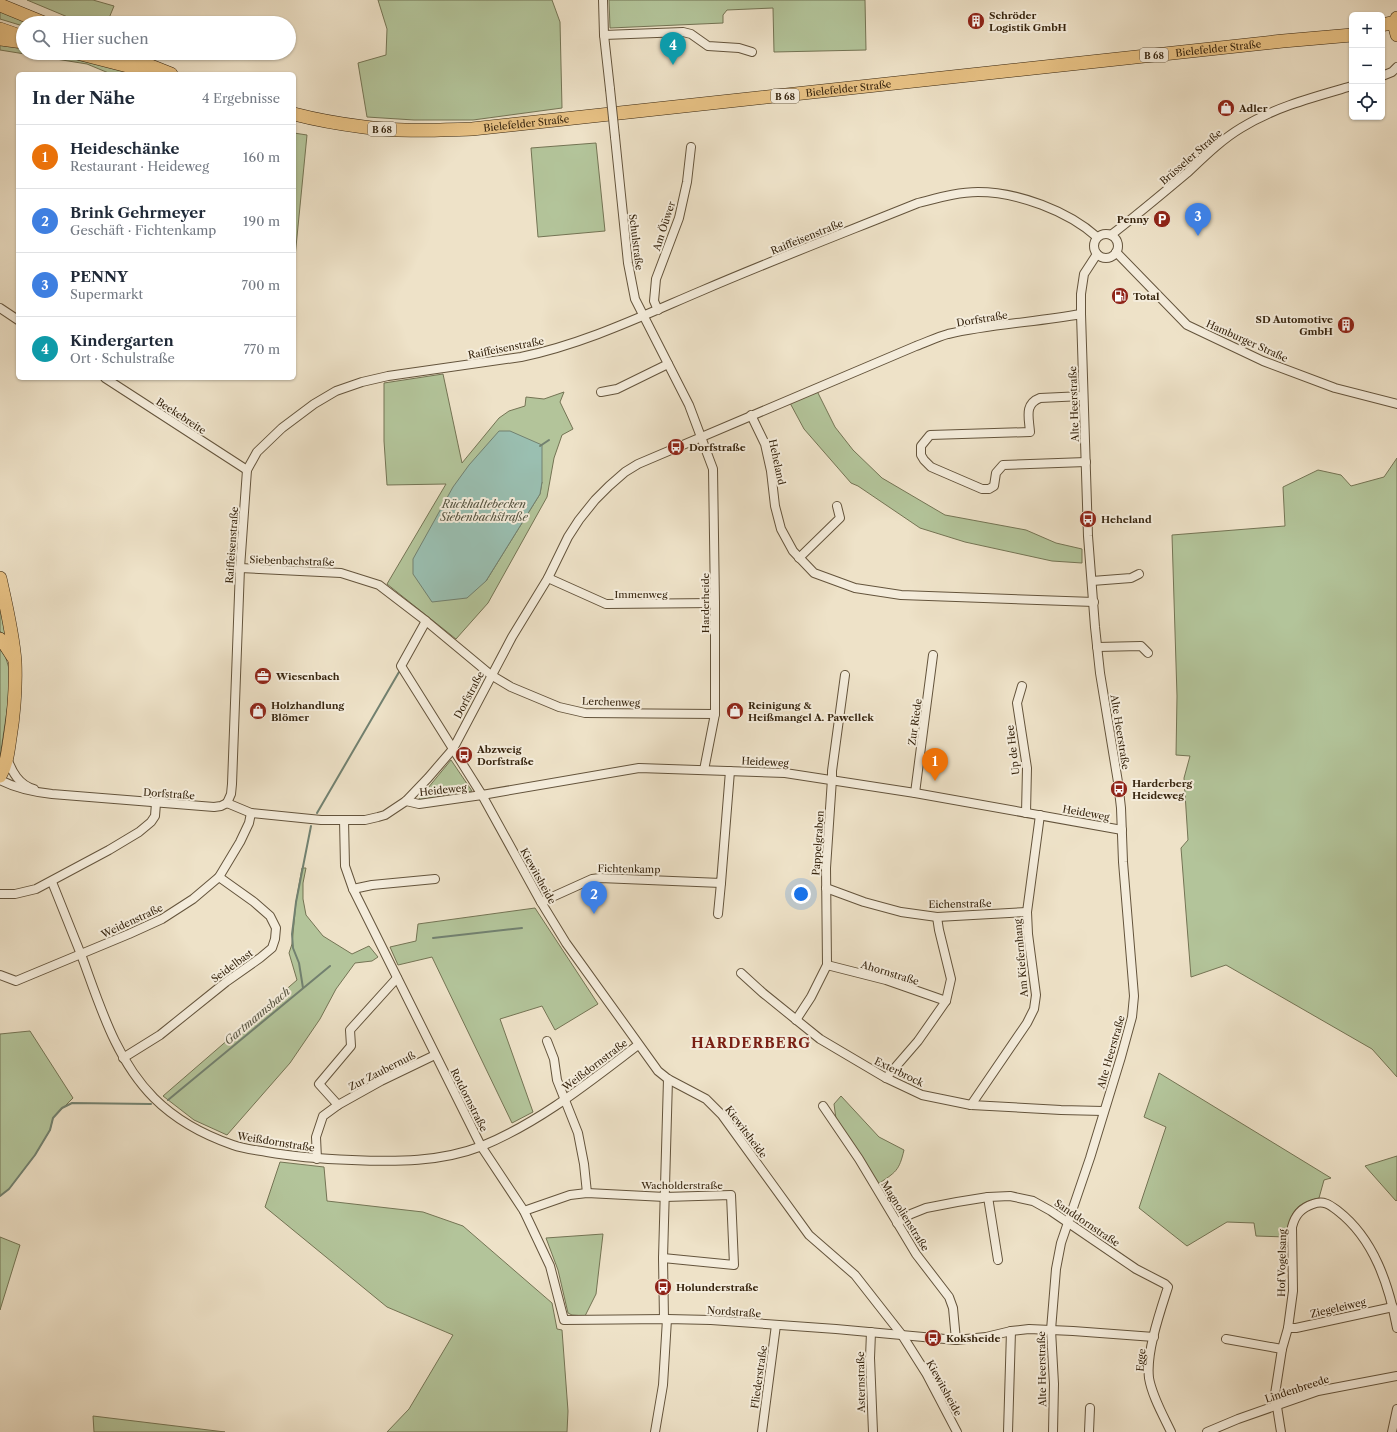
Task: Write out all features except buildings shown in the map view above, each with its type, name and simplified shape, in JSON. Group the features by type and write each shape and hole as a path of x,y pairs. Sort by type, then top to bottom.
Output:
{"main road":[{"path":"0,5 27,16"},
{"path":"0,24 16,29"},
{"path":"1385,25 1396,26"},
{"path":"1385,31 1396,26"},
{"path":"0,29 16,35"},
{"name":"Bielefelder Straße","path":"1283,41 1349,30"},
{"name":"Bielefelder Straße","path":"296,114 364,127 408,130 472,129 1283,41 1349,35"},
{"path":"0,39 16,41"},
{"path":"104,60 151,72"},
{"path":"118,60 157,72"},
{"path":"135,60 165,72"},
{"path":"0,578 6,604 15,661 12,726 7,757 0,776"},
{"path":"0,640 10,650 15,661"}],"street":[{"name":"Schulstraße","path":"603,0 604,35 628,263 635,299 689,405 701,436"},
{"path":"604,35 683,32 691,34 708,46 739,48 752,52"},
{"path":"1385,75 1392,72 1397,67"},
{"name":"Brüsseler Straße","path":"1114,238 1136,216 1218,145 1240,128 1266,114 1349,87"},
{"name":"Am Öüwer","path":"658,310 654,301 656,279 679,218 687,182 691,147"},
{"name":"Raiffeisenstraße","path":"227,803 231,794 232,784 240,568 247,470 257,452 282,428 314,404 336,391 362,382 388,376 536,354 587,339 707,288 918,203 955,194 978,192 1004,194 1029,200 1057,212 1087,228 1097,237"},
{"path":"1104,234 1114,238 1117,244 1116,252 1107,257 1097,254 1094,244 1097,237 1104,234"},
{"name":"Hamburger Straße","path":"1116,252 1187,325 1263,361 1334,388 1397,404"},
{"name":"Alte Heerstraße","path":"1053,1432 1054,1384 1051,1330 1056,1269 1060,1243 1083,1178 1121,1057 1132,1017 1134,996 1118,782 1096,647 1094,602 1088,536 1081,294 1084,274 1097,254"},
{"path":"0,308 16,319"},
{"name":"Dorfstraße","path":"0,780 17,788 52,794 214,807 227,803 251,813 321,820 365,820 385,815 406,801 453,749 512,637 548,578 568,537 595,500 625,472 638,464 701,436 916,346 946,335 978,328 1042,321 1081,314"},
{"path":"601,392 617,389 668,364"},
{"name":"Beekebreite","path":"108,380 247,470"},
{"path":"1083,396 1040,398 1033,400 1029,407 1030,432 930,435 921,446 921,455 931,467 982,489 989,489 994,486 996,473 1003,465 1086,462"},
{"name":"Heheland","path":"751,415 765,444 771,471 775,506 781,529 793,551 814,573 855,588 901,595 1094,602"},
{"name":"Harderheide","path":"701,436 713,469 715,603 715,714 704,770"},
{"path":"799,558 840,518 837,506"},
{"name":"Siebenbachstraße","path":"240,568 342,573 379,585 426,621 491,675"},
{"path":"1092,581 1131,578 1139,574"},
{"name":"Immenweg","path":"548,578 606,604 715,603"},
{"path":"426,621 401,666 453,749"},
{"path":"1096,647 1140,646 1148,653"},
{"name":"Zur Riede","path":"915,793 933,655"},
{"name":"Lerchenweg","path":"491,675 511,687 559,707 585,713 715,714"},
{"name":"Pappelgraben","path":"796,1020 811,997 827,965 826,868 832,771 845,675"},
{"name":"Up de Hee","path":"1022,686 1018,703 1027,768 1026,813"},
{"name":"Kiewitsheide","path":"453,749 482,795 541,902 566,943 638,1045 658,1072 706,1099 722,1114 809,1235 855,1276 902,1335 926,1373 957,1432"},
{"path":"7,757 11,769 19,780 31,788 52,794"},
{"name":"Heideweg","path":"406,801 419,804 482,795 639,768 785,772 915,793 1122,830"},
{"path":"718,914 730,771"},
{"path":"0,894 15,894 36,889 92,860 139,832 151,822 156,816 156,803"},
{"name":"Weidenstraße","path":"0,975 16,980 162,919 193,899 218,876 240,842 249,823 251,813"},
{"name":"Am Kiefernhang","path":"971,1105 1027,1023 1034,1009 1036,995 1028,934 1027,912 1040,815"},
{"name":"Rotdornstraße","path":"344,820 345,866 353,889 481,1146 524,1211 550,1266 564,1320"},
{"name":"Seidelbast","path":"123,1058 160,1035 226,982 272,948 276,928 270,916 254,902 218,876"},
{"name":"Fichtenkamp","path":"541,902 592,878 721,883"},
{"path":"353,889 372,885 435,879"},
{"name":"Weißdornstraße","path":"52,882 110,1032 123,1058 153,1098 181,1120 210,1136 234,1146 282,1155 317,1159 392,1162 448,1156 481,1146 524,1126 564,1101 638,1045"},
{"name":"Eichenstraße","path":"826,888 864,902 901,912 937,917 1027,912"},
{"path":"886,1078 918,1041 946,1001 951,979 937,917"},
{"name":"Ahornstraße","path":"827,965 886,980 946,1001"},
{"name":"Exterbrock","path":"741,973 763,993 820,1039 886,1078 922,1094 971,1105 1103,1111"},
{"path":"338,1105 318,1084 350,1046 350,1030 397,978"},
{"name":"Weißdornstraße","path":"547,1041 554,1059 564,1101"},
{"name":"Zur Zaubernuß","path":"317,1159 316,1137 324,1116 338,1105 381,1081 435,1055"},
{"path":"655,1432 663,1385 666,1319 663,1258 668,1079"},
{"path":"564,1101 578,1133 584,1164 587,1193"},
{"name":"Magnolienstraße","path":"823,1106 858,1159 916,1254 949,1297 954,1308 956,1340"},
{"name":"Wacholderstraße","path":"524,1211 570,1195 587,1193 665,1196 731,1195 734,1265 663,1258"},
{"name":"Sanddornstraße","path":"897,1223 911,1214 926,1208 956,1202 988,1197 1010,1196 1033,1201 1051,1210 1136,1269 1168,1287"},
{"path":"988,1197 998,1260"},
{"name":"Hof Vogelsang","path":"1281,1432 1275,1394 1282,1349 1288,1328 1293,1291 1292,1227 1294,1217 1299,1212 1307,1206 1318,1202 1325,1202 1347,1218 1366,1242 1384,1277 1393,1307 1397,1328"},
{"name":"Egge","path":"1168,1287 1154,1337 1149,1370 1152,1390 1171,1432"},
{"name":"Ziegeleiweg","path":"1288,1328 1296,1328 1393,1307"},
{"name":"Nordstraße","path":"564,1320 711,1320 902,1335"},
{"name":"Fliederstraße","path":"762,1432 776,1325"},
{"path":"902,1335 956,1340 986,1337 1011,1331 1029,1329 1154,1337"},
{"path":"1008,1432 1011,1331"},
{"name":"Asternstraße","path":"871,1332 870,1358 872,1432"},
{"path":"1226,1339 1282,1349"},
{"name":"Lindenbreede","path":"1207,1432 1276,1405 1333,1387 1397,1376"},
{"path":"1089,1432 1090,1408"},
{"path":"1392,1432 1397,1409"}],"shaded area":[{"path":"27,0 93,0 114,6 110,16 65,16"},
{"path":"378,0 552,0 560,22 562,108 473,120 414,120 367,117 358,63 386,55 387,29"},
{"path":"609,0 865,0 866,50 774,52 773,8 727,10 723,15 723,23 610,28"},
{"path":"0,9 18,16 16,16 16,24 0,19"},
{"path":"0,45 16,47 16,53 0,50"},
{"path":"62,60 86,60 127,72 106,72 87,64"},
{"path":"296,133 307,135 296,247"},
{"path":"596,143 605,231 538,237 531,148"},
{"path":"443,374 462,463 499,418 509,411 525,406 526,397 544,399 564,392 560,402 573,429 562,435 554,458 547,497 488,603 456,639 387,584 446,484 387,485 384,441 384,383","holes":["542,482 540,494 486,581"]},
{"path":"817,391 835,427 853,450 882,478 945,515 1026,530 1056,543 1082,549 1082,563 1052,561 965,542 920,528 858,486 851,483 804,429 790,403"},
{"path":"1397,458 1397,1077 1372,1049 1226,965 1191,977 1181,848 1188,840 1184,778 1190,756 1176,755 1177,696 1172,535 1285,526 1283,487 1318,470 1341,475 1351,486 1384,477"},
{"path":"0,599 8,639 0,631"},
{"path":"0,646 3,648 10,672 8,704 0,757"},
{"path":"451,760 472,791 418,800"},
{"path":"302,868 306,868 303,883 303,899 306,915 323,936 352,954 369,946 378,957 372,961 355,963 336,989 320,1019 290,1063 227,1135 194,1120 163,1096 297,980 289,953 292,944 296,902"},
{"path":"535,908 598,1004 555,1030 542,1006 500,1019 533,1112 512,1123 432,957 398,965 390,947 416,941 418,924"},
{"path":"30,1031 73,1098 53,1118 50,1130 35,1155 9,1189 0,1196 0,1034"},
{"path":"1159,1073 1331,1178 1324,1180 1319,1198 1298,1207 1290,1221 1286,1237 1256,1236 1254,1223 1227,1222 1187,1246 1139,1208 1166,1127 1144,1117"},
{"path":"841,1096 879,1137 904,1150 896,1170 889,1177 878,1184 836,1119 834,1104"},
{"path":"1397,1156 1397,1200 1396,1201 1365,1166"},
{"path":"280,1162 324,1167 327,1201 423,1212 463,1226 552,1303 557,1329 562,1330 568,1411 567,1432 387,1432 409,1409 453,1335 387,1307 265,1207"},
{"path":"603,1234 596,1294 585,1316 572,1315 568,1313 558,1270 546,1238"},
{"path":"0,1237 20,1245 0,1310"},
{"path":"93,1416 225,1432 94,1432"}],"water":[{"name":"Rückhaltebecken Siebenbachstraße","path":"499,431 510,431 542,445 542,482 540,494 486,581 467,598 432,602 413,574 413,559 453,487 469,465"}],"waterway":[{"name":"Gartmannsbach","path":"540,446 549,440"},
{"name":"Gartmannsbach","path":"317,813 399,672"},
{"name":"Gartmannsbach","path":"303,988 299,963 293,948 292,934 296,902 311,826"},
{"path":"433,938 522,928"},
{"name":"Gartmannsbach","path":"168,1100 330,966"},
{"name":"Gartmannsbach","path":"0,1196 9,1189 35,1155 50,1130 53,1118 62,1108 72,1103 151,1104"}],"place":[{"name":"Schröder Logistik GmbH","path":"976,21"},
{"name":"Kindergarten","path":"673,65"},
{"name":"Adler","path":"1226,108"},
{"name":"Penny","path":"1162,219"},
{"name":"PENNY","path":"1198,236"},
{"name":"Total","path":"1120,296"},
{"name":"SD Automotive GmbH","path":"1346,325"},
{"name":"Dorfstraße","path":"676,447"},
{"name":"Heheland","path":"1088,519"},
{"name":"Wiesenbach","path":"263,676"},
{"name":"Holzhandlung Blömer","path":"258,711"},
{"name":"Reinigung & Heißmangel A. Pawellek","path":"735,711"},
{"name":"Abzweig Dorfstraße","path":"464,755"},
{"name":"Heideschänke","path":"935,781"},
{"name":"Harderberg Heideweg","path":"1119,789"},
{"name":"Brink Gehrmeyer","path":"594,914"},
{"name":"Holunderstraße","path":"663,1287"},
{"name":"Koksheide","path":"933,1338"}],"district":[{"name":"HARDERBERG","path":"751,1043"}]}
